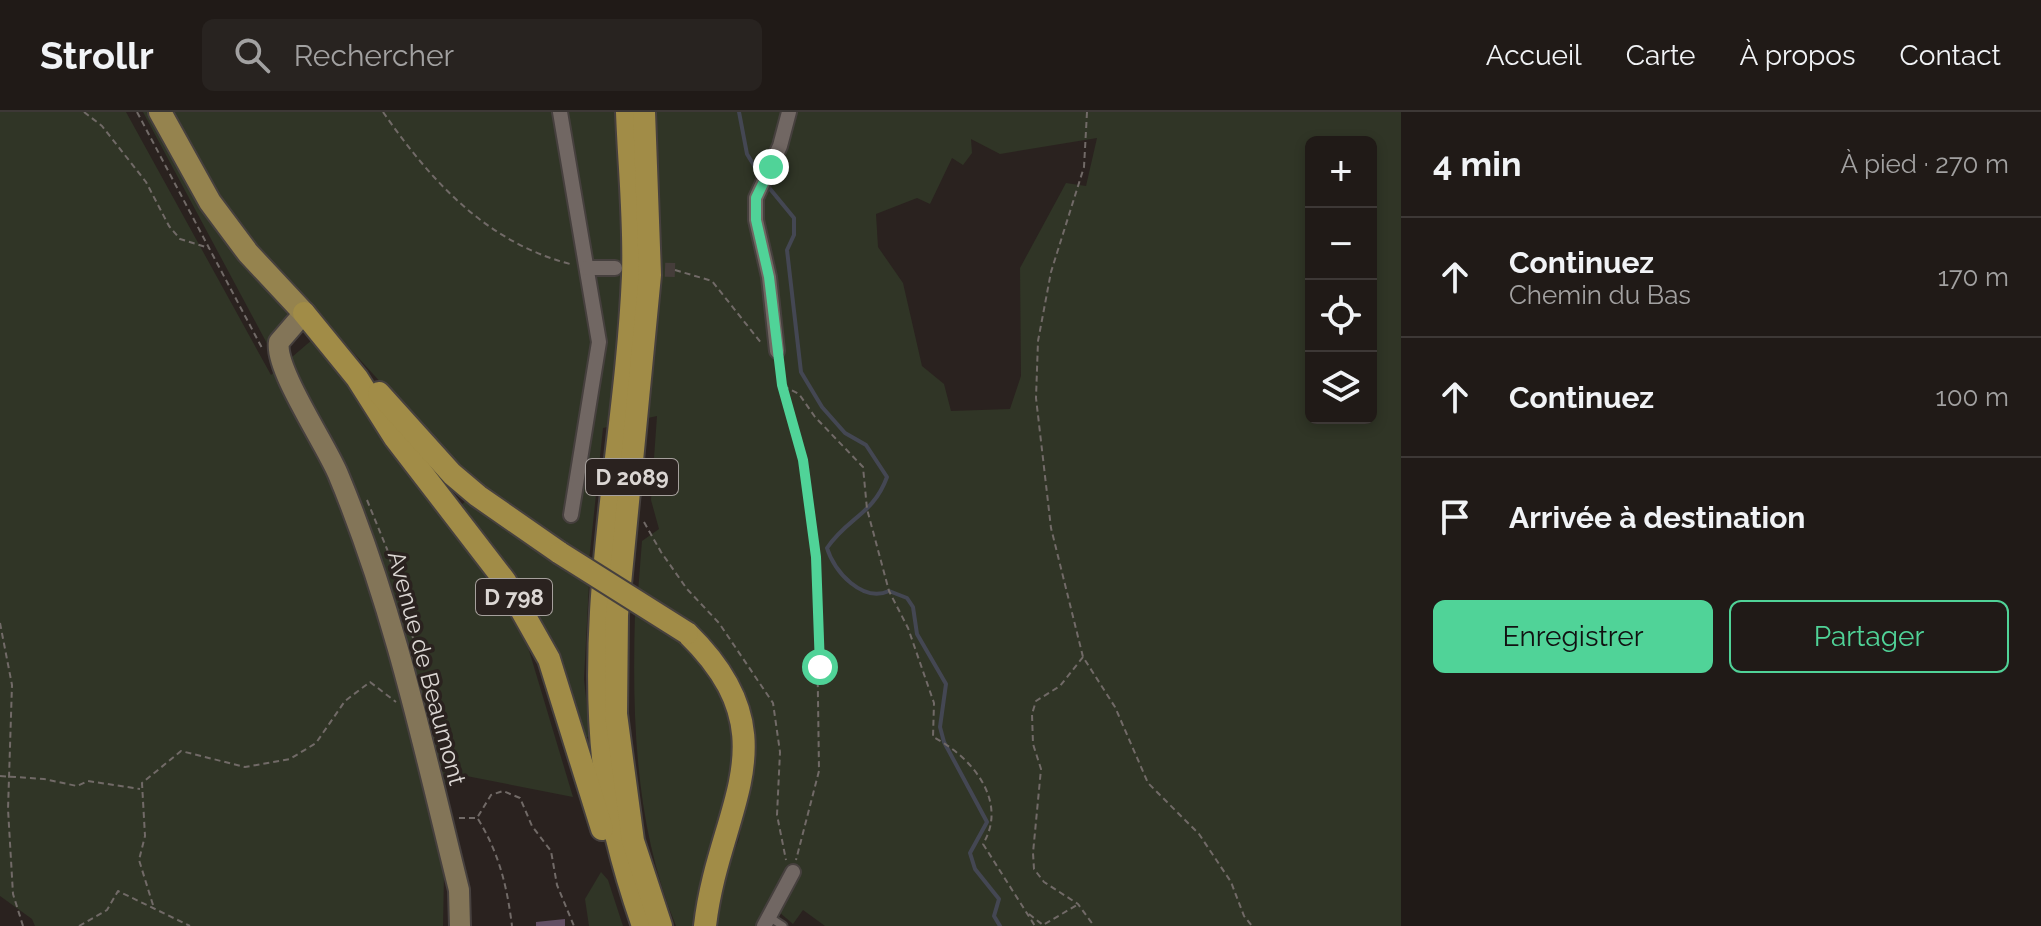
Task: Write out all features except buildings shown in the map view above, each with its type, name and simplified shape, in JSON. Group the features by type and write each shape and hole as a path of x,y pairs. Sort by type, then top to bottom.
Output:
{"highway":[{"name":"D 2089","path":"627,112 633,275 600,614 600,721 604,769 623,870 640,926"},
{"name":"D 2089","path":"644,112 650,275 617,615 616,714 633,841 661,926"},
{"name":"D 798","path":"304,313 452,474 501,514 687,633 709,654 731,689 742,726 745,755 740,792 709,893 705,926"},
{"name":"D 798","path":"304,313 357,378 395,438 480,545 549,659 613,873 626,909 640,926"}],"main road":[{"path":"160,112 210,202 248,253 304,313"},
{"name":"Avenue de Beaumont","path":"304,313 287,330 277,351 279,363 318,430 359,523 389,608 459,890 460,926"}],"street":[{"path":"560,112 599,342 571,515"},
{"path":"777,351 769,277 756,220 756,198 788,124 789,112"},
{"path":"587,268 615,268"},
{"path":"766,921 793,872"}],"lane":[{"path":"766,921 783,926"}],"path":[{"path":"84,112 102,126 146,182 169,226 180,239 212,249"},
{"path":"137,112 267,358"},
{"path":"383,112 448,195 486,226 555,260 587,268"},
{"path":"1087,112 1084,167 1051,272 1041,327 1036,398 1051,528 1083,657 1115,707 1148,783 1199,834 1231,882 1244,916 1252,926"},
{"path":"675,270 712,281 762,344 777,351 782,385 803,460 815,543 820,667 819,771 793,872"},
{"path":"782,385 799,394 815,417 863,467 867,509 886,579 908,628 934,703 933,737 964,755 980,774 993,818 983,844 1035,926"},
{"path":"0,623 12,685 8,778 13,894 23,926"},
{"path":"1083,657 1060,686 1036,701 1032,714 1033,744 1041,769 1034,869 1044,882 1078,904 1094,926"},
{"path":"153,905 139,860 145,836 142,783 181,751 245,767 290,759 316,743 345,701 370,682 384,695 396,702 404,702"},
{"path":"0,776 44,779 77,786 97,782 141,789"},
{"path":"512,926 508,892 496,847 477,818 491,795 503,791 520,798 532,826 551,851 557,885 574,926"},
{"path":"79,926 107,910 118,891 132,901 153,905 190,926"},
{"path":"1026,914 1032,914 1043,925 1078,904"}],"green space":[{"path":"0,112 126,112 271,375 313,339 360,393 392,455 474,552 528,647 573,797 446,772 443,926 35,926 32,919 0,896"},
{"path":"143,112 149,112 286,306 288,317 271,351"},
{"path":"170,112 1401,112 1401,926 825,926 803,910 793,924 779,912 772,926 717,926 723,880 739,839 752,761 747,713 638,592 642,541 659,529 651,500 657,416 603,428 589,561 510,513 455,463 245,235 213,189","holes":["1097,138 1086,186 1066,183 1020,268 1021,376 1010,409 951,411 944,384 922,366 903,283 878,247 876,214 917,198 930,204 952,158 963,165 972,153 971,139 1000,154"]},
{"path":"469,498 525,544 589,584 584,679 590,736 584,738 559,654 504,560 459,507"},
{"path":"635,613 682,640 705,661 722,692 731,724 733,757 730,791 699,926 676,926 662,888 644,811 634,693"},
{"path":"601,872 608,880 623,926 589,926 585,899"}],"waterway":[{"path":"739,112 747,154 761,177"},
{"path":"766,184 794,218 794,235 787,250 801,372 822,407 845,433 866,445 887,477 875,500 827,548 836,567 851,583 869,593 889,591 907,598 913,607 917,634 946,684 940,727 944,742 987,822 970,853 975,869 999,899 994,916 1000,926"}],"tunnel":[{"path":"644,269 675,270"}],"route":[{"path":"771,167 756,198 756,220 769,277 782,385 803,460 816,557 820,667"}]}
